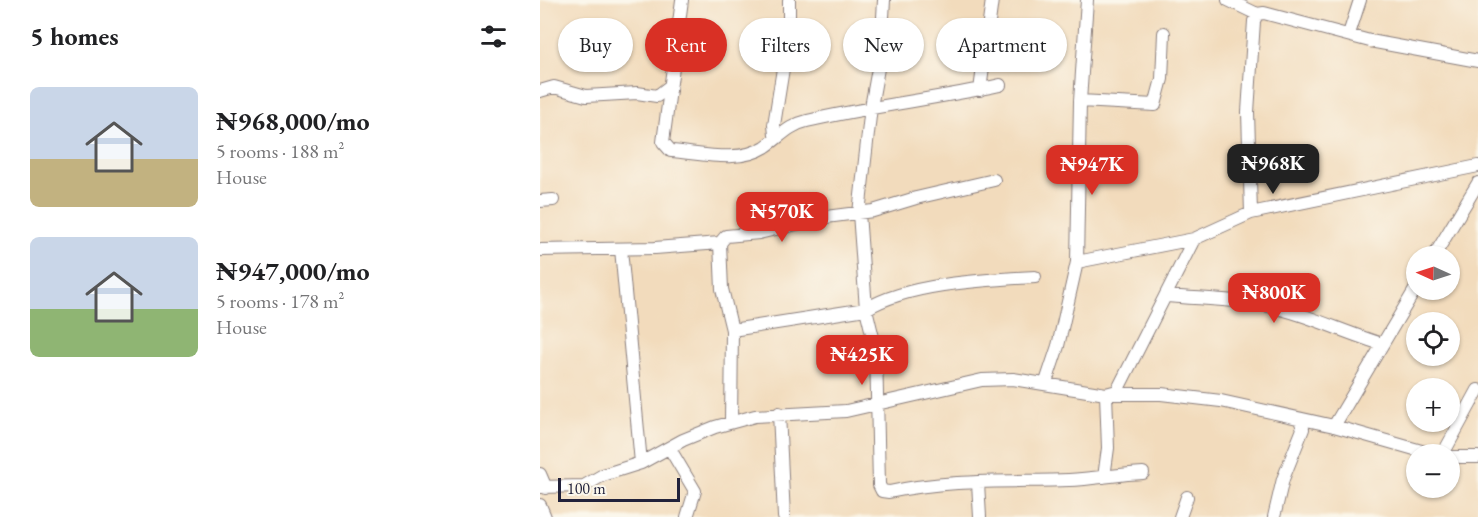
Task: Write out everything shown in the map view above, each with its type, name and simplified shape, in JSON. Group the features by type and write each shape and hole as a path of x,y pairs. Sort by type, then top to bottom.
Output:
{"street":[{"path":"682,0 663,142 671,151 736,156 764,147 799,123 871,107 1000,85"},
{"path":"778,136 775,135 774,125 789,31 789,0"},
{"path":"884,0 881,52 871,107 859,213 866,309 876,350 879,485 882,491 1143,473"},
{"path":"980,90 992,0"},
{"path":"1046,382 1058,346 1077,262 1080,101 1087,0"},
{"path":"1228,0 1257,14 1264,12 1370,41 1478,61"},
{"path":"1349,34 1360,0"},
{"path":"1251,213 1248,112 1254,21 1257,14"},
{"path":"1080,101 1155,105 1162,79 1164,33"},
{"path":"540,91 554,87 586,96 637,93 657,96 670,86"},
{"path":"1077,262 1194,239 1251,213 1478,166"},
{"path":"731,422 732,330 722,289 720,243 726,236 759,233 826,217 859,213 994,180"},
{"path":"1440,246 1478,183"},
{"path":"1107,394 1117,391 1194,239"},
{"path":"540,250 621,249 720,243"},
{"path":"621,249 641,463"},
{"path":"732,330 866,309 878,302 955,282 1035,277"},
{"path":"1167,296 1264,305 1317,319 1333,328 1382,344"},
{"path":"1334,426 1409,300"},
{"path":"540,474 543,488 584,486 603,474 641,463 670,449 682,440 731,422 779,413 846,411 982,380 1013,379 1046,382 1107,394 1161,394 1221,401 1301,424 1316,423 1334,426 1406,447"},
{"path":"1448,444 1478,390"},
{"path":"1104,477 1108,448 1107,394"},
{"path":"779,413 784,517"},
{"path":"1274,517 1283,479 1301,424"},
{"path":"670,449 695,491 687,517"},
{"path":"1460,457 1478,457"},
{"path":"978,483 980,517"},
{"path":"1180,517 1187,497"},
{"path":"540,506 545,517"}]}
